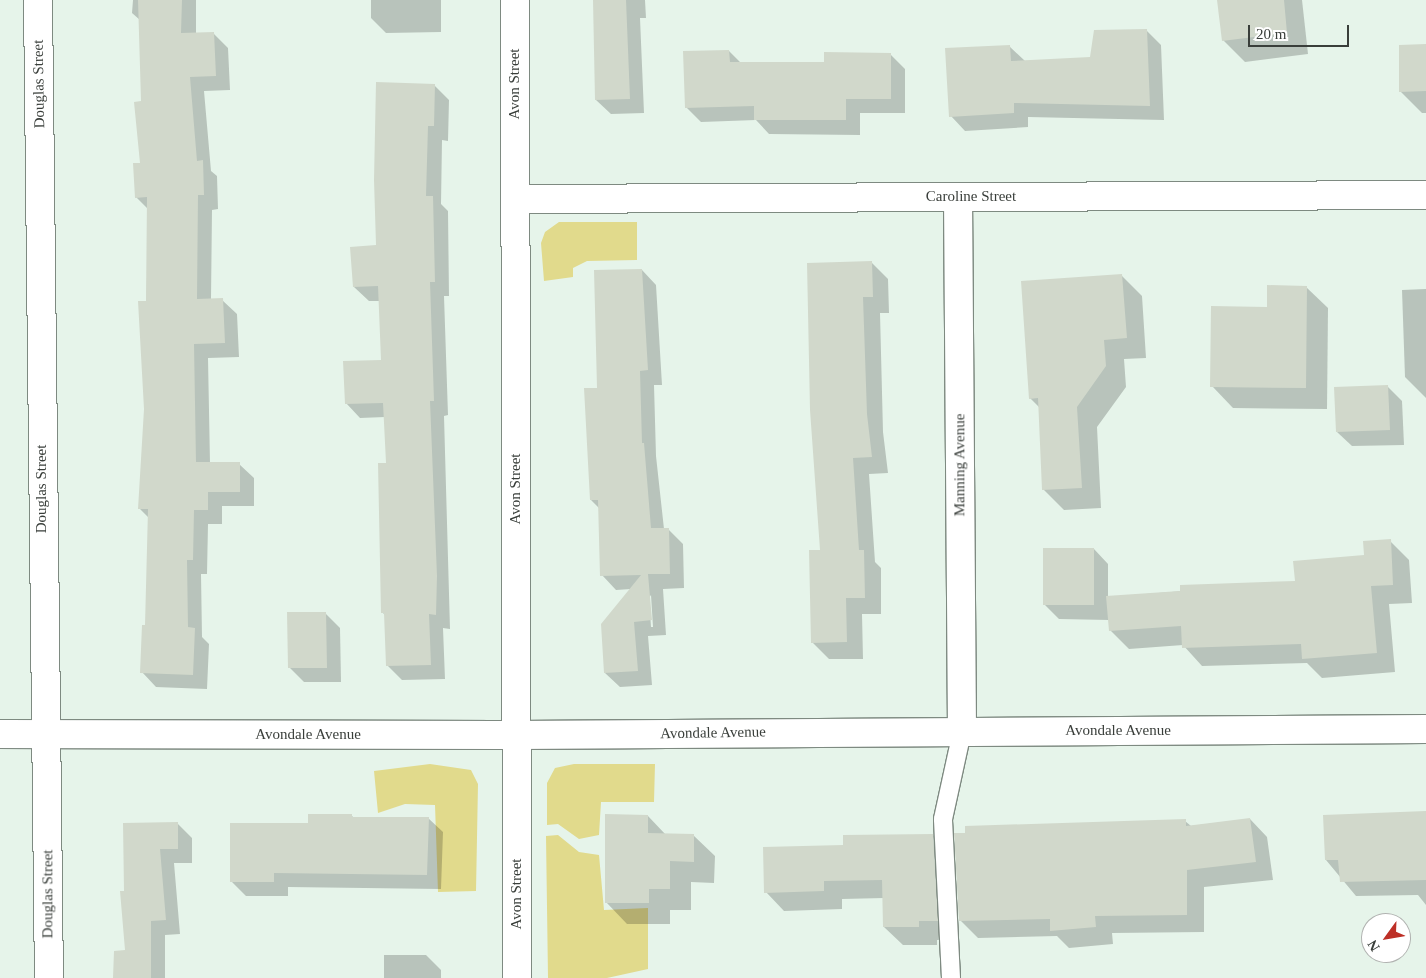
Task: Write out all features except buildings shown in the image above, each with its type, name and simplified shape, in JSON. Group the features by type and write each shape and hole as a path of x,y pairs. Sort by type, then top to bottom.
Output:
{"street":[{"name":"Douglas Street","path":"38,0 49,978"},
{"name":"Avon Street","path":"515,0 517,978"},
{"name":"Caroline Street","path":"516,199 1426,195"},
{"name":"Manning Avenue","path":"958,197 962,732"},
{"name":"Avondale Avenue","path":"0,734 517,735 1426,728"}],"lane":[{"path":"951,978 943,819 962,732"}],"shaded area":[{"path":"559,222 637,222 637,260 587,261 573,268 573,277 544,281 541,243 545,232"},
{"path":"430,764 471,770 478,784 476,891 438,892 435,805 405,804 378,813 374,771"},
{"path":"574,764 655,764 654,802 601,802 599,835 579,839 558,824 547,825 547,783 555,768"},
{"path":"558,835 579,852 599,855 604,910 648,908 648,969 607,978 548,978 546,836"}]}
